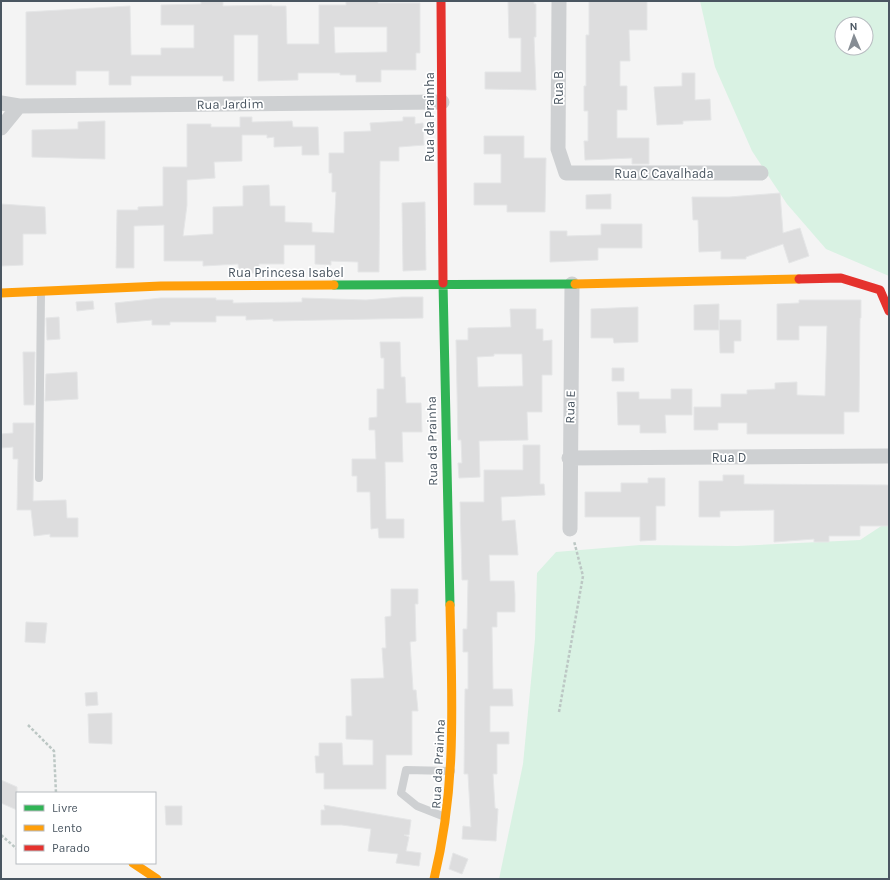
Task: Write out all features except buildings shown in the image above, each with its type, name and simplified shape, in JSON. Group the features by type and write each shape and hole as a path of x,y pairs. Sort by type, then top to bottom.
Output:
{"street":[{"name":"Rua da Prainha","path":"434,879 443,847 447,818 452,771 454,727 446,498 442,284 441,1"},
{"name":"Rua B","path":"559,1 558,149 566,173"},
{"name":"Rua Jardim","path":"1,103 19,106 442,102"},
{"path":"1,128 19,106"},
{"name":"Rua C Cavalhada","path":"566,173 761,173"},
{"path":"572,284 840,278 880,290 889,311"},
{"name":"Rua Princesa Isabel","path":"1,293 161,286 572,284"},
{"name":"Rua E","path":"570,529 572,284"},
{"name":"Rua D","path":"570,458 889,456"},
{"path":"134,864 157,879"}],"lane":[{"path":"39,478 41,291"},
{"path":"447,818 417,806 400,793 406,770 452,771"}],"path":[{"path":"559,712 583,576 570,529"},
{"path":"28,725 54,751 56,792"},
{"path":"1,835 16,848"}],"green space":[{"path":"700,1 889,1 889,276 826,249 787,204 752,151 715,67"},
{"path":"889,521 889,879 499,879 523,764 535,639 537,573 556,552 640,545 737,546 860,540"}],"traffic: fast":[{"path":"443,283 450,605"},
{"path":"334,285 575,284"}],"traffic: slow":[{"path":"575,284 799,279"},
{"path":"1,293 161,286 334,285"},
{"path":"434,879 441,844 450,776 452,709 450,605"},
{"path":"134,864 157,879"}],"traffic: jam":[{"path":"441,1 443,283"},
{"path":"799,279 841,278 880,290 889,311"}]}
